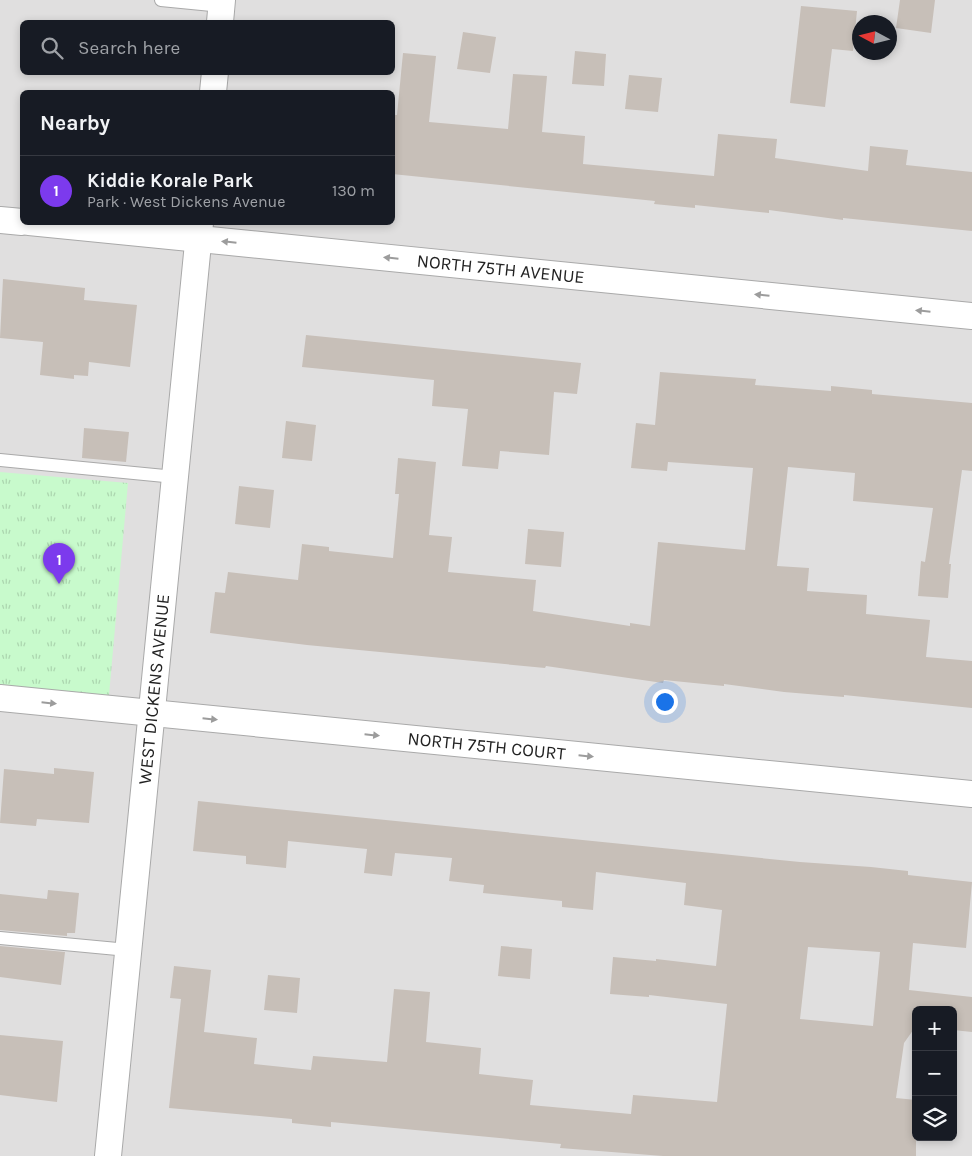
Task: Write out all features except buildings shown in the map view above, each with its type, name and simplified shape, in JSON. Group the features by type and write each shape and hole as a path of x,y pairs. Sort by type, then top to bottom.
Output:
{"street":[{"path":"213,90 215,75"},
{"path":"0,220 20,222"},
{"name":"NORTH 75TH AVENUE","path":"86,225 200,231 972,316"},
{"name":"WEST DICKENS AVENUE","path":"108,1156 200,231"},
{"name":"NORTH 75TH COURT","path":"0,698 972,794"}],"lane":[{"path":"161,0 221,10"},
{"path":"0,460 175,477"},
{"path":"0,938 128,950"}],"shaded area":[{"path":"0,0 972,0 972,1156 0,1156"}],"green space":[{"path":"0,472 128,483 109,695 0,686"}],"place":[{"name":"Kiddie Korale Park","path":"59,584"}]}
